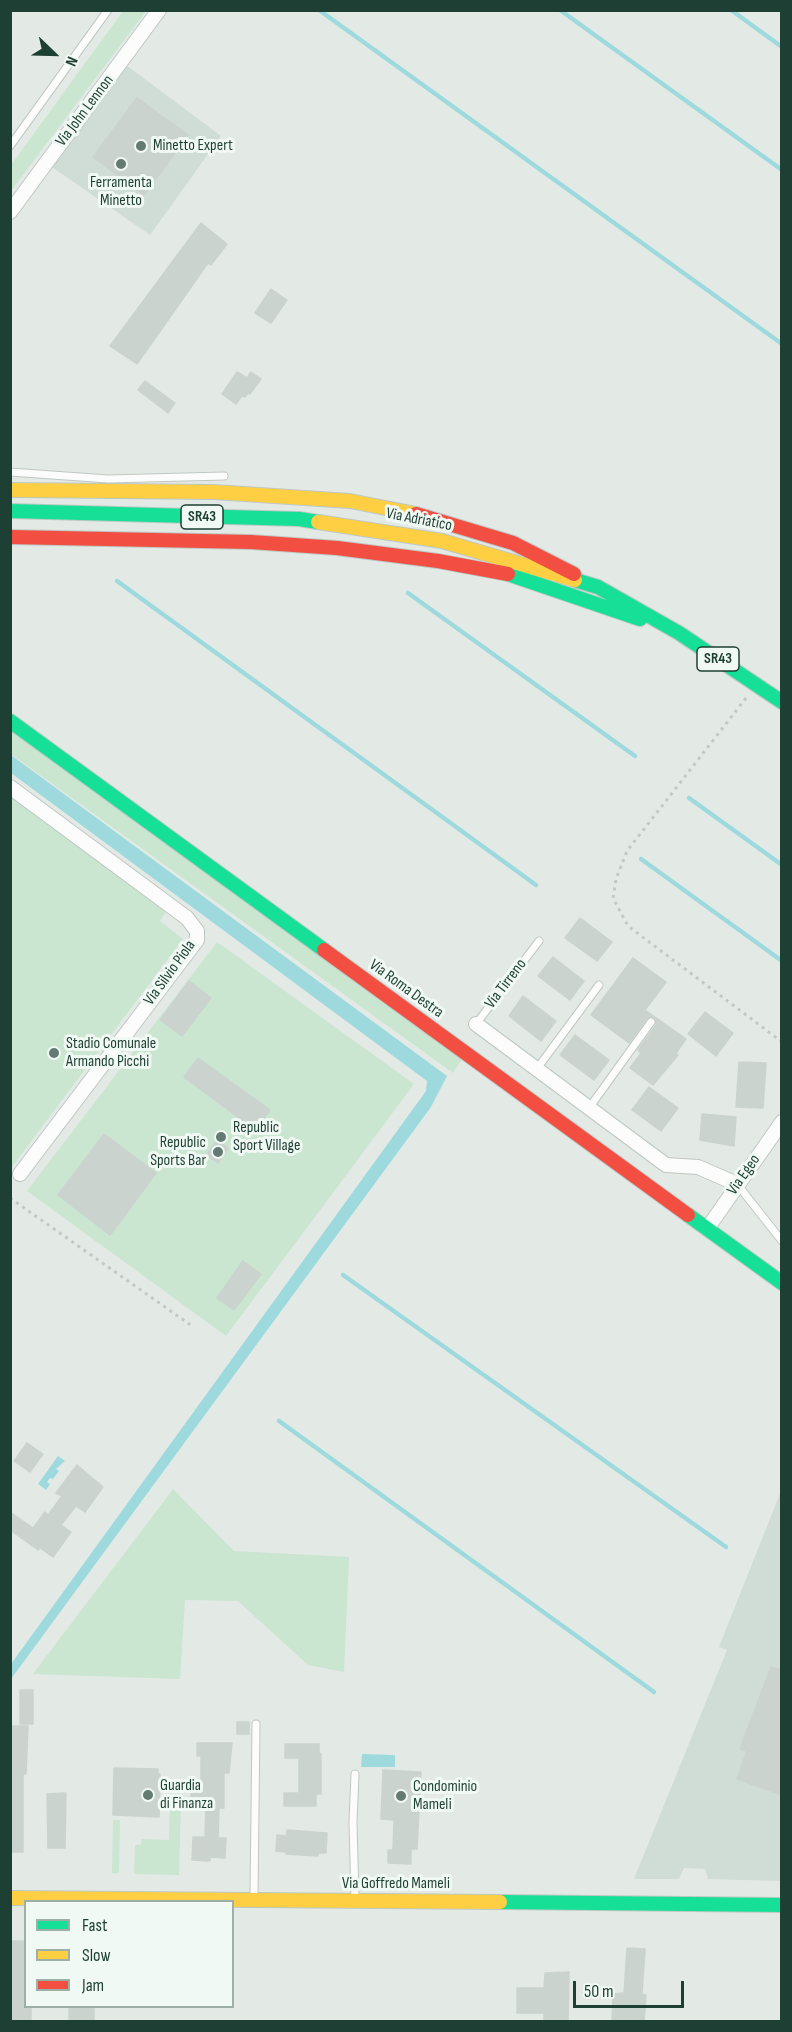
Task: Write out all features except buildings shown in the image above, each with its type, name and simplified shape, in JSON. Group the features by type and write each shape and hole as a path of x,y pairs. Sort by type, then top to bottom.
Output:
{"main road":[{"path":"10,490 213,492 301,496 397,508 513,543 598,587"},
{"name":"Via Adriatico","path":"10,511 299,519 344,524 442,541 598,587 679,633 782,702"},
{"path":"10,537 251,542 337,548 438,561 509,574 679,633"},
{"name":"Via Roma Destra","path":"10,721 782,1283"},
{"name":"Via Goffredo Mameli","path":"10,1898 782,1905"}],"street":[{"name":"Via John Lennon","path":"10,212 159,10"},
{"name":"Via Silvio Piola","path":"10,787 187,918 197,931 197,940 20,1174"},
{"name":"Via Tirreno","path":"476,1024 666,1165 698,1167 737,1184"},
{"name":"Via Egeo","path":"707,1229 782,1122"}],"lane":[{"path":"10,146 108,10"},
{"path":"10,471 108,479 224,476"},
{"name":"Via Tirreno","path":"476,1024 538,941"},
{"path":"536,1070 599,986"},
{"path":"589,1108 651,1022"},
{"path":"737,1184 782,1241"},
{"path":"254,1900 256,1724"},
{"path":"355,1774 353,1822 355,1901"}],"path":[{"path":"756,685 627,851 616,879 613,898 628,926 782,1042"},
{"path":"10,1198 192,1326"}],"shaded area":[{"path":"126,65 221,136 150,235 52,167"},
{"path":"781,1491 781,1881 708,1879 705,1869 684,1868 679,1879 634,1879 727,1650 719,1647"}],"green space":[{"path":"123,11 146,11 11,191 11,165"},
{"path":"10,730 464,1056 453,1073 11,754"},
{"name":"Stadio Comunale Armando Picchi","path":"10,792 168,908 160,921 183,939 11,1168"},
{"name":"Republic Sport Village","path":"217,942 414,1084 226,1336 27,1191"},
{"path":"173,1489 234,1551 349,1557 344,1672 308,1665 238,1601 185,1600 180,1679 33,1674"},
{"path":"170,1796 181,1802 179,1875 134,1874 135,1845 141,1845 142,1839 169,1840"},
{"path":"113,1820 120,1820 119,1873 112,1873"}],"water":[{"path":"11,755 447,1076 431,1107 11,1679 11,1664 426,1091 427,1081 11,773"},
{"path":"58,1456 65,1461 56,1469 59,1471 53,1479 50,1478 47,1482 50,1484 46,1490 38,1484"},
{"path":"362,1754 395,1755 395,1767 361,1767"}],"waterway":[{"path":"319,10 782,344"},
{"path":"560,10 782,170"},
{"path":"731,10 782,47"},
{"path":"117,581 536,885"},
{"path":"408,593 635,756"},
{"path":"689,798 782,865"},
{"path":"641,859 782,961"},
{"path":"343,1275 726,1547"},
{"path":"279,1421 654,1692"}],"traffic: fast":[{"path":"10,511 299,519 318,522"},
{"path":"508,574 640,619"},
{"path":"575,580 598,587 679,633 782,702"},
{"path":"10,721 324,950"},
{"path":"688,1215 782,1283"},
{"path":"500,1902 782,1905"}],"traffic: slow":[{"path":"10,490 214,492 350,501 416,514"},
{"path":"318,522 442,541 575,580"},
{"path":"10,1898 500,1902"}],"traffic: jam":[{"path":"416,514 513,543 574,574"},
{"path":"10,537 251,542 337,548 438,561 508,574"},
{"path":"324,950 688,1215"}],"place":[{"name":"Minetto Expert","path":"141,146"},
{"name":"Ferramenta Minetto","path":"121,164"},
{"name":"Stadio Comunale Armando Picchi","path":"54,1053"},
{"name":"Republic Sport Village","path":"221,1137"},
{"name":"Republic Sports Bar","path":"218,1152"},
{"name":"Guardia di Finanza","path":"148,1795"},
{"name":"Condominio Mameli","path":"401,1796"}]}
